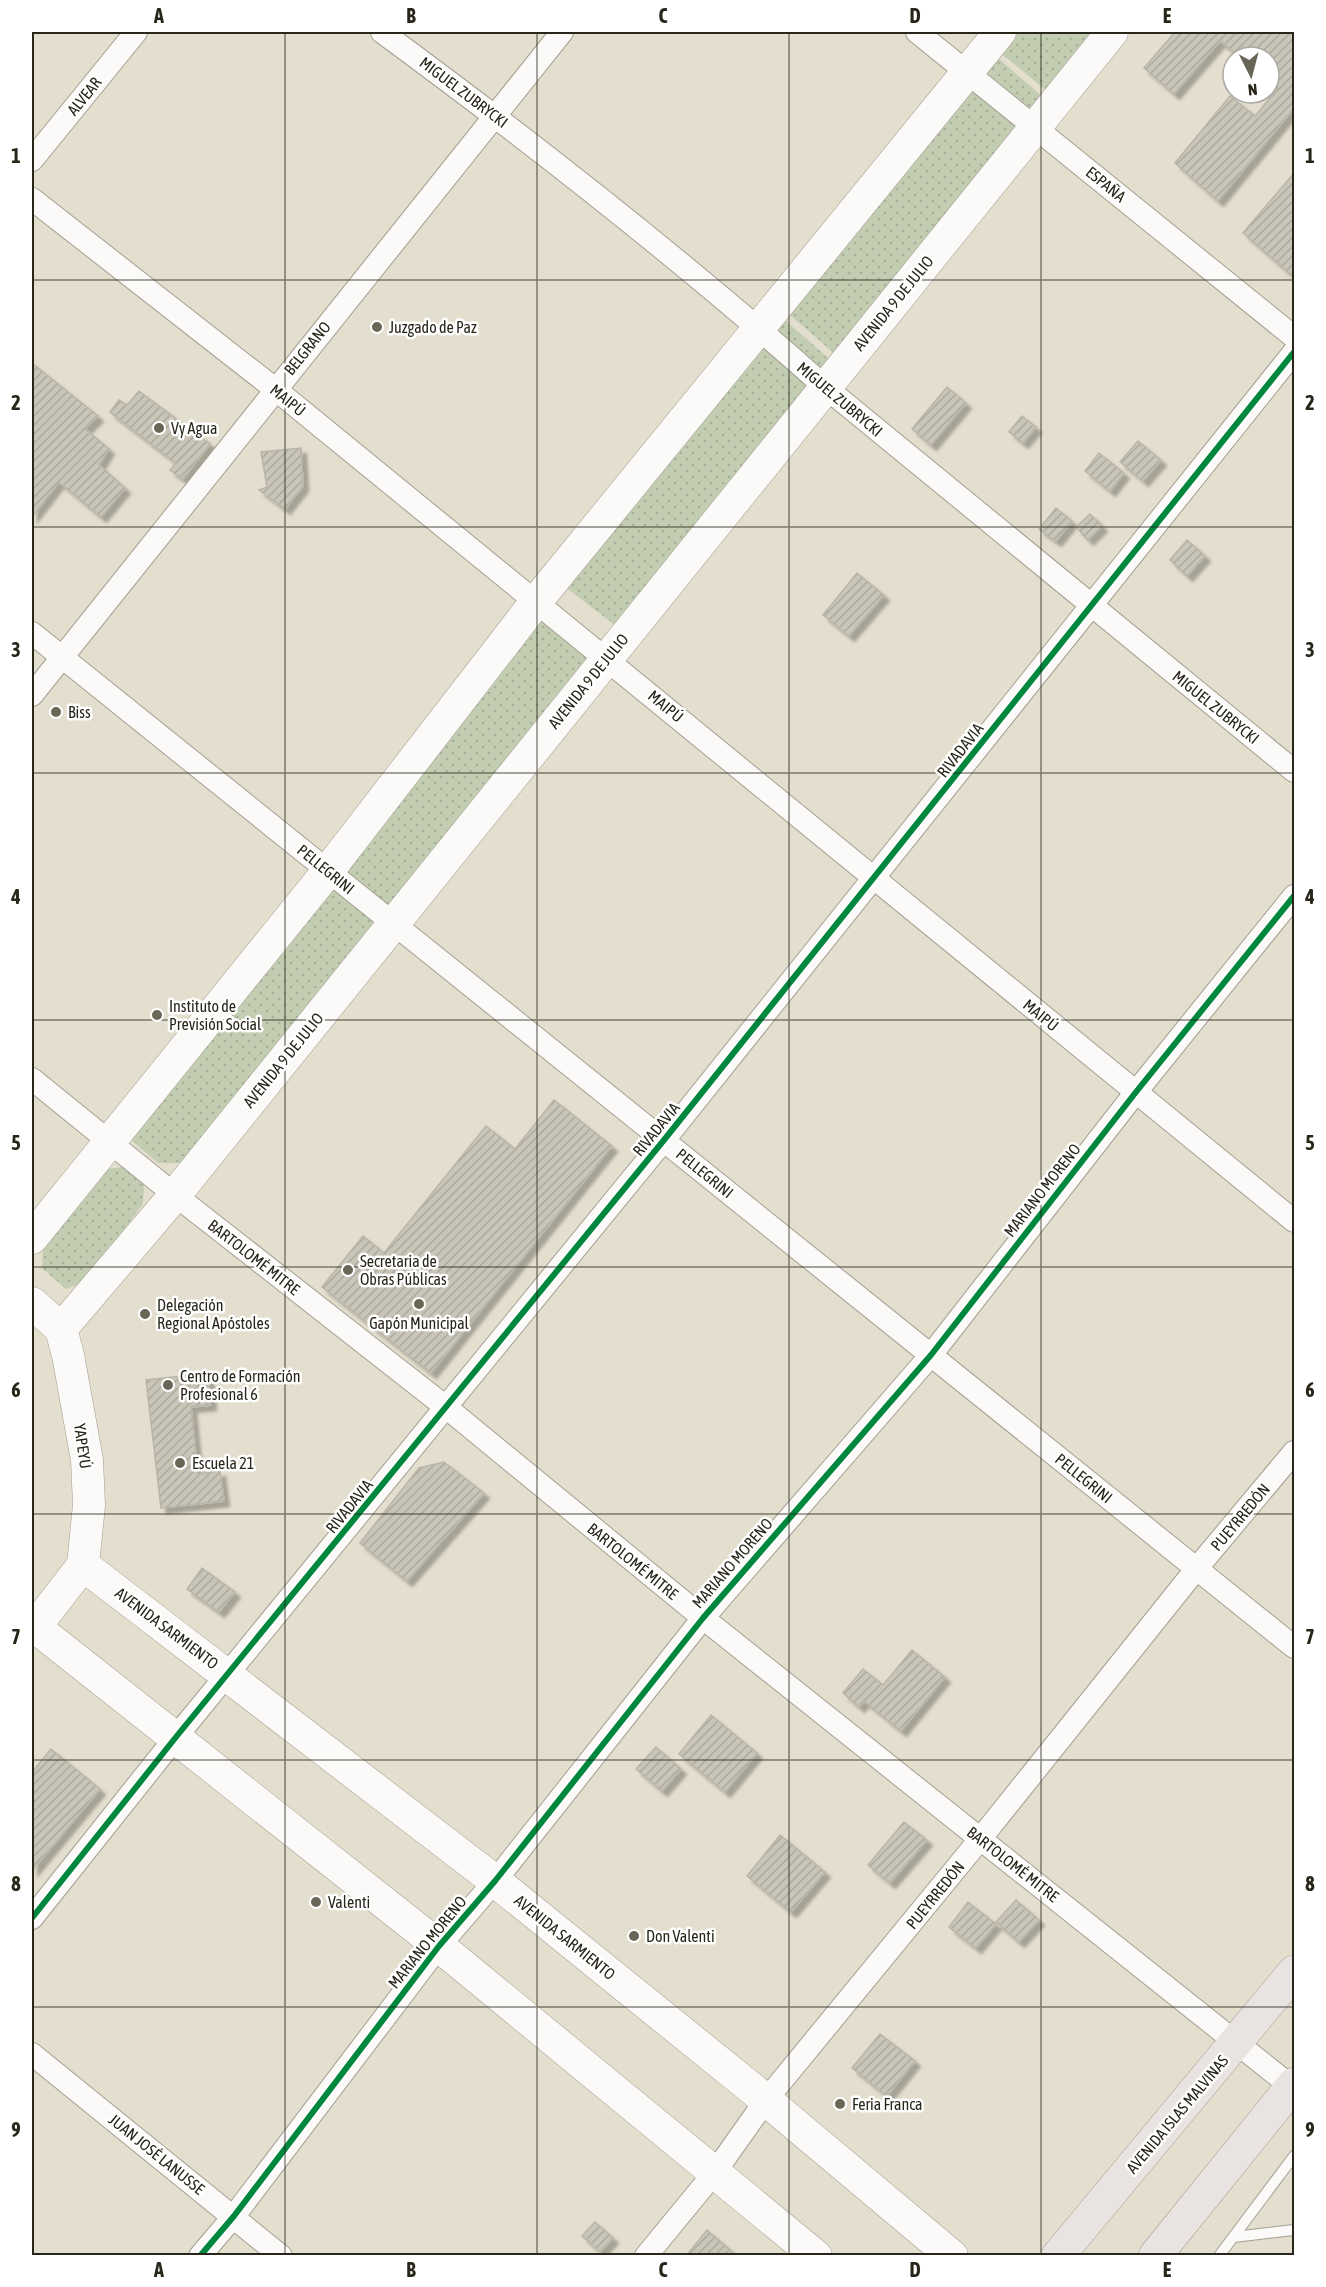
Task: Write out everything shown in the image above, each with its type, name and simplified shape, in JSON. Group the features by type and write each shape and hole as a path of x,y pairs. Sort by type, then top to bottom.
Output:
{"main road":[{"path":"32,1238 328,871 535,603 757,327 1000,32"},
{"name":"AVENIDA 9 DE JULIO","path":"61,1329 175,1195 1112,32"},
{"path":"32,1303 61,1329"},
{"name":"YAPEYÚ","path":"61,1329 68,1355 87,1460 89,1505 83,1565"},
{"path":"83,1565 33,1628 176,1737 439,1946 816,2256"},
{"name":"AVENIDA SARMIENTO","path":"83,1565 495,1881 766,2100 952,2256"},
{"name":"AVENIDA ISLAS MALVINAS","path":"1058,2256 1294,1972"},
{"path":"1155,2256 1294,2087"}],"street":[{"name":"ALVEAR","path":"32,160 136,32"},
{"name":"MIGUEL ZUBRYCKI","path":"382,32 495,114 757,327 825,387 1294,771"},
{"name":"BELGRANO","path":"32,695 562,32"},
{"name":"ESPAÑA","path":"917,32 1294,337"},
{"name":"MAIPÚ","path":"32,199 275,389 1294,1221"},
{"name":"RIVADAVIA","path":"32,1918 176,1737 664,1140 1294,352"},
{"name":"PELLEGRINI","path":"32,633 1294,1647"},
{"name":"MARIANO MORENO","path":"200,2256 234,2216 439,1946 495,1881 703,1618 931,1354 1294,896"},
{"name":"BARTOLOMÉ MITRE","path":"32,1079 175,1195 447,1408 703,1618 1294,2087"},
{"name":"PUEYRREDÓN","path":"646,2256 715,2172 766,2100 981,1838 1197,1568 1294,1452"},
{"name":"JUAN JOSÉ LANUSSE","path":"32,2054 281,2256"}],"lane":[{"path":"1220,2256 1294,2156"},
{"path":"1234,2237 1294,2230"}],"green space":[{"path":"1011,32 1119,32 1061,103 996,49"},
{"path":"993,54 1057,109 850,367 783,309"},
{"path":"779,315 844,372 624,632 560,583"},
{"path":"533,611 596,660 386,910 332,865"},
{"path":"324,876 379,920 180,1163 158,1163 127,1136"},
{"path":"124,1167 144,1185 143,1204 84,1282 66,1289 42,1268 43,1249 104,1169"}],"building":[{"path":"1175,32 1294,32 1294,108 1218,201 1175,163 1223,105 1241,105 1255,116 1264,105 1281,105 1281,45 1225,45 1220,41 1174,94 1144,68"},
{"path":"1294,173 1294,277 1243,233"},
{"path":"32,363 98,416 85,429 109,449 99,465 125,488 101,517 59,482 32,517"},
{"path":"947,387 966,403 931,445 912,429"},
{"name":"Vy Agua","path":"139,391 210,444 183,479 170,470 176,463 110,412 119,400 127,405"},
{"path":"1022,416 1036,427 1023,443 1009,432"},
{"path":"1138,441 1161,460 1143,481 1120,462"},
{"path":"301,448 303,486 285,509 259,490 267,487 261,452"},
{"path":"1099,453 1124,473 1110,491 1085,471"},
{"path":"1056,508 1072,521 1056,541 1039,529"},
{"path":"1090,514 1102,526 1088,540 1076,527"},
{"path":"1187,540 1205,556 1187,576 1170,560"},
{"path":"857,573 884,595 849,636 823,615"},
{"path":"554,1100 612,1146 431,1373 322,1287 363,1236 384,1253 486,1126 515,1149"},
{"path":"208,1373 211,1405 191,1407 198,1474 220,1471 224,1501 161,1508 146,1380"},
{"path":"444,1462 484,1493 407,1581 360,1543 419,1468"},
{"path":"202,1568 235,1592 219,1612 187,1589"},
{"path":"912,1650 945,1677 901,1731 864,1701 859,1707 843,1693 863,1669 883,1685"},
{"path":"711,1715 757,1753 725,1792 679,1754"},
{"path":"656,1747 681,1769 662,1791 636,1769"},
{"path":"51,1749 100,1789 32,1871 32,1772"},
{"path":"904,1822 927,1840 890,1883 868,1865"},
{"path":"780,1835 825,1872 791,1912 747,1876"},
{"path":"1016,1900 1039,1920 1019,1942 996,1922"},
{"path":"968,1902 996,1924 976,1948 949,1927"},
{"path":"880,2034 915,2061 887,2096 852,2068"},
{"path":"595,2222 613,2238 600,2252 582,2236"},
{"path":"707,2230 737,2256 686,2256"}],"cycle path":[{"path":"32,1918 176,1737 664,1140 1294,352"},
{"path":"200,2256 234,2216 439,1946 495,1881 703,1618 931,1355 1136,1092 1294,896"}],"place":[{"name":"Juzgado de Paz","path":"377,327"},
{"name":"Vy Agua","path":"159,428"},
{"name":"Biss","path":"56,712"},
{"name":"Instituto de Previsión Social","path":"157,1015"},
{"name":"Secretaria de Obras Públicas","path":"348,1270"},
{"name":"Gapón Municipal","path":"419,1304"},
{"name":"Delegación Regional Apóstoles","path":"145,1314"},
{"name":"Centro de Formación Profesional 6","path":"168,1385"},
{"name":"Escuela 21","path":"180,1463"},
{"name":"Valenti","path":"316,1902"},
{"name":"Don Valenti","path":"634,1936"},
{"name":"Feria Franca","path":"840,2104"}]}
